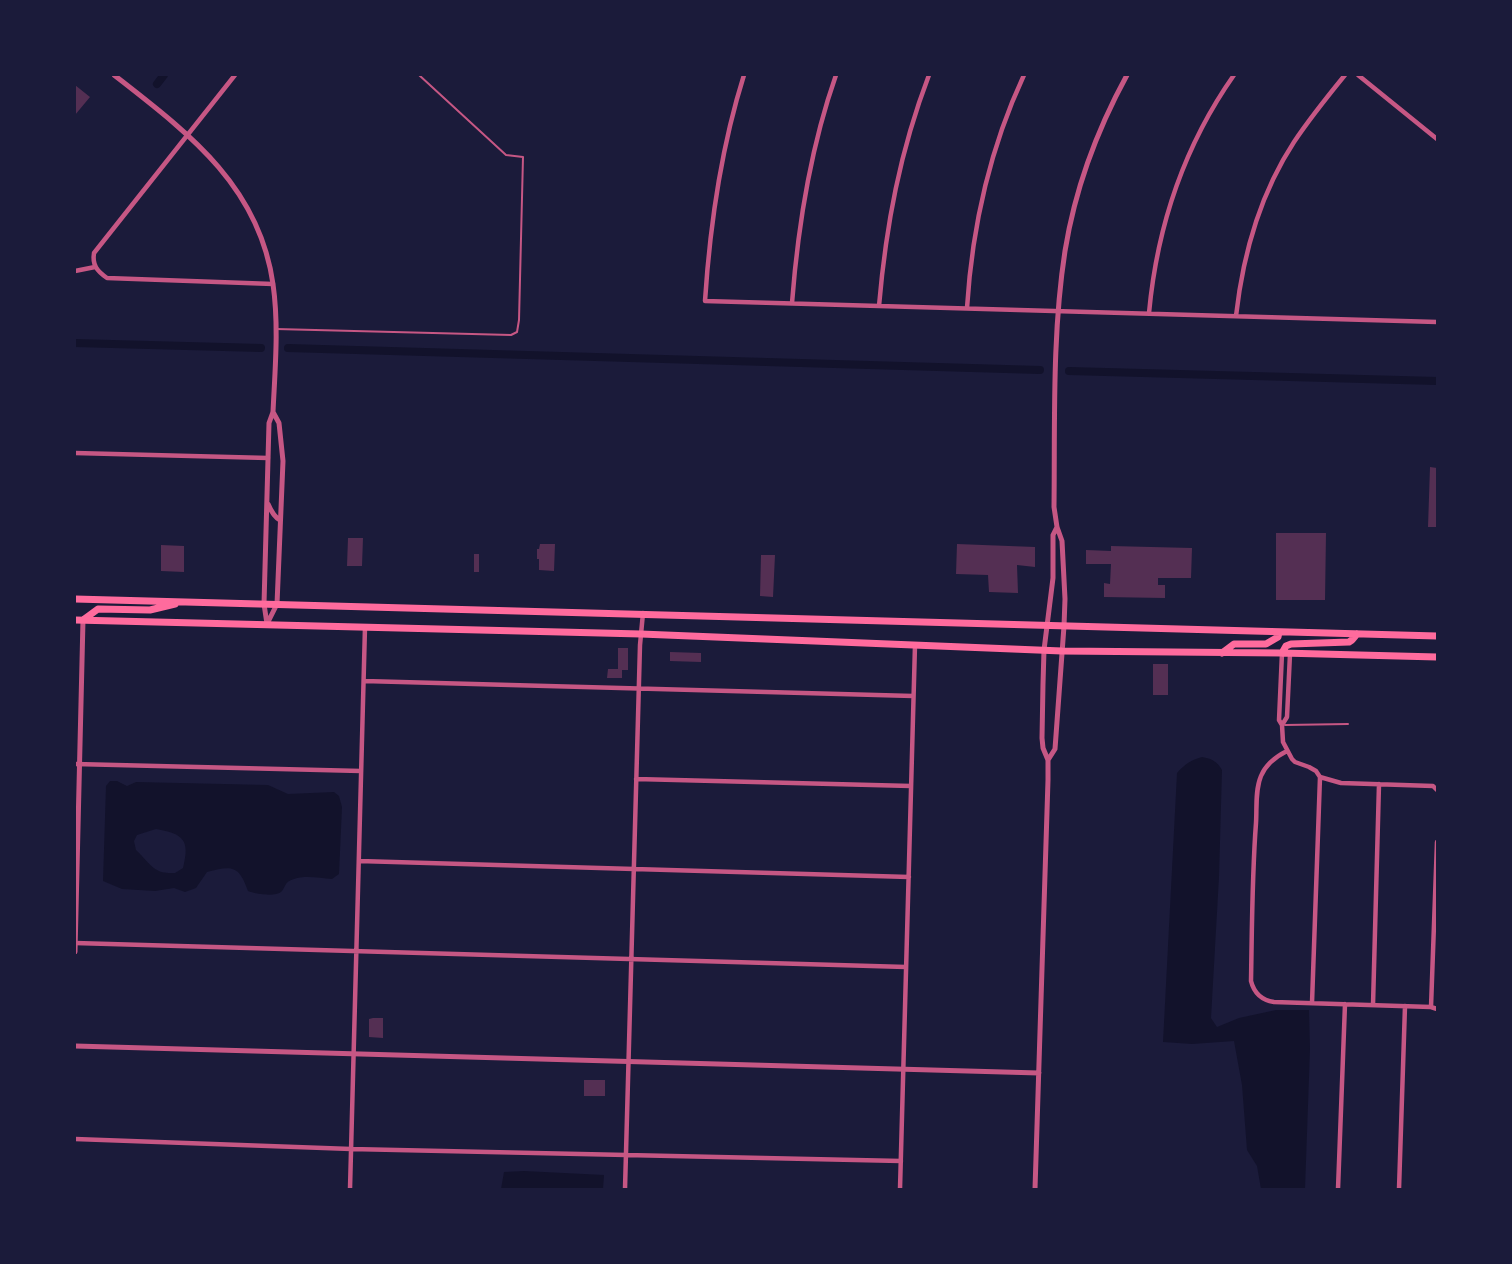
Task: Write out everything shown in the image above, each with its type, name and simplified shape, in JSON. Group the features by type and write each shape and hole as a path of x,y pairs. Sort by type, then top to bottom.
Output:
{"main road":[{"path":"75,598 1437,636"},
{"path":"83,620 98,609 150,610 187,602"},
{"path":"75,620 641,634 1062,651 1437,657"},
{"path":"1222,653 1234,644 1258,645 1270,642 1278,637 1279,632"},
{"path":"1286,653 1286,646 1291,644 1349,642 1357,634"}],"street":[{"path":"114,75 187,136 218,166 248,209 265,251 273,284 276,329 273,412 269,423 264,604 267,624"},
{"path":"235,75 94,253 93,261 95,267 106,278 273,284"},
{"path":"744,75 732,116 718,183 705,301 1437,322"},
{"path":"792,303 805,190 836,75"},
{"path":"879,306 892,202 909,134 929,75"},
{"path":"967,308 972,258 984,192 1000,136 1024,75"},
{"path":"1048,760 1055,749 1065,599 1062,541 1054,507 1055,376 1058,311 1065,249 1086,167 1099,131 1127,75"},
{"path":"1149,314 1158,245 1174,190 1205,120 1234,75"},
{"path":"1236,316 1245,260 1259,212 1269,188 1307,123 1345,75"},
{"path":"1358,75 1437,139"},
{"path":"75,271 95,267"},
{"path":"267,624 277,604 283,461 279,423 273,412"},
{"path":"75,453 268,458"},
{"path":"267,503 272,514 280,520"},
{"path":"1035,1189 1048,760 1042,738 1044,650 1053,578 1053,535 1057,527"},
{"path":"625,1189 636,779 643,614"},
{"path":"75,952 77,764 83,620"},
{"path":"350,1189 365,627"},
{"path":"900,1189 915,645"},
{"path":"1282,724 1287,717 1286,653"},
{"path":"1286,653 1279,720 1282,724 1283,742 1295,762 1316,771 1320,777 1312,1003"},
{"path":"75,674 82,674"},
{"path":"364,681 913,696"},
{"path":"1287,751 1267,765 1258,785 1251,981 1255,991 1263,999 1434,1008 1437,842"},
{"path":"77,764 362,771"},
{"path":"1320,777 1341,783 1432,786 1437,789"},
{"path":"636,779 911,786"},
{"path":"1373,1005 1378,784"},
{"path":"359,861 909,877"},
{"path":"75,943 906,967"},
{"path":"1338,1189 1345,1004"},
{"path":"1399,1189 1405,1006"},
{"path":"75,1046 1040,1073"},
{"path":"75,1139 351,1149 901,1161"}],"lane":[{"path":"276,329 511,335 517,332 524,157 506,155 419,75"},
{"path":"1282,724 1348,724"}],"shaded area":[{"path":"1202,757 1214,761 1222,770 1211,1018 1217,1027 1239,1018 1276,1010 1309,1010 1310,1049 1305,1189 1261,1189 1257,1166 1247,1150 1242,1085 1234,1041 1192,1044 1163,1042 1177,773 1188,763"},
{"path":"110,781 117,781 127,786 136,782 268,785 288,794 334,792 339,796 342,807 339,874 332,879 308,877 294,879 287,883 278,894 248,891 238,872 229,868 207,872 196,888 185,892 174,888 155,891 122,889 103,881 106,786","holes":["156,829 173,833 183,840 186,851 183,868 175,873 156,869 136,850 134,841 137,835"]},
{"path":"504,1172 604,1175 603,1189 501,1189"}],"building":[{"path":"75,85 90,97 75,115"},
{"path":"1430,467 1437,468 1437,527 1428,527"},
{"path":"1276,533 1326,533 1325,600 1276,600"},
{"path":"348,538 363,538 362,566 347,566"},
{"path":"540,544 555,544 554,571 539,570 537,549"},
{"path":"957,544 1035,547 1035,567 1017,565 1018,593 989,592 988,575 956,574"},
{"path":"161,545 184,546 184,572 161,571"},
{"path":"1111,546 1192,548 1191,578 1158,578 1158,585 1165,585 1165,598 1104,597 1104,583 1110,584 1111,564 1086,564 1086,550 1111,551"},
{"path":"474,554 479,554 479,572 474,572"},
{"path":"761,555 775,555 773,597 760,596"},
{"path":"618,648 628,648 628,670 622,670 622,678 607,678 608,669 618,669"},
{"path":"670,652 701,653 701,662 670,661"},
{"path":"1153,664 1168,664 1168,695 1153,695"},
{"path":"383,1018 383,1038 369,1037 369,1019"},
{"path":"584,1080 605,1080 605,1096 584,1096"}],"waterway":[{"path":"157,84 164,75"},
{"path":"75,343 261,348"},
{"path":"288,348 1040,370"},
{"path":"1069,371 1437,381"}]}
